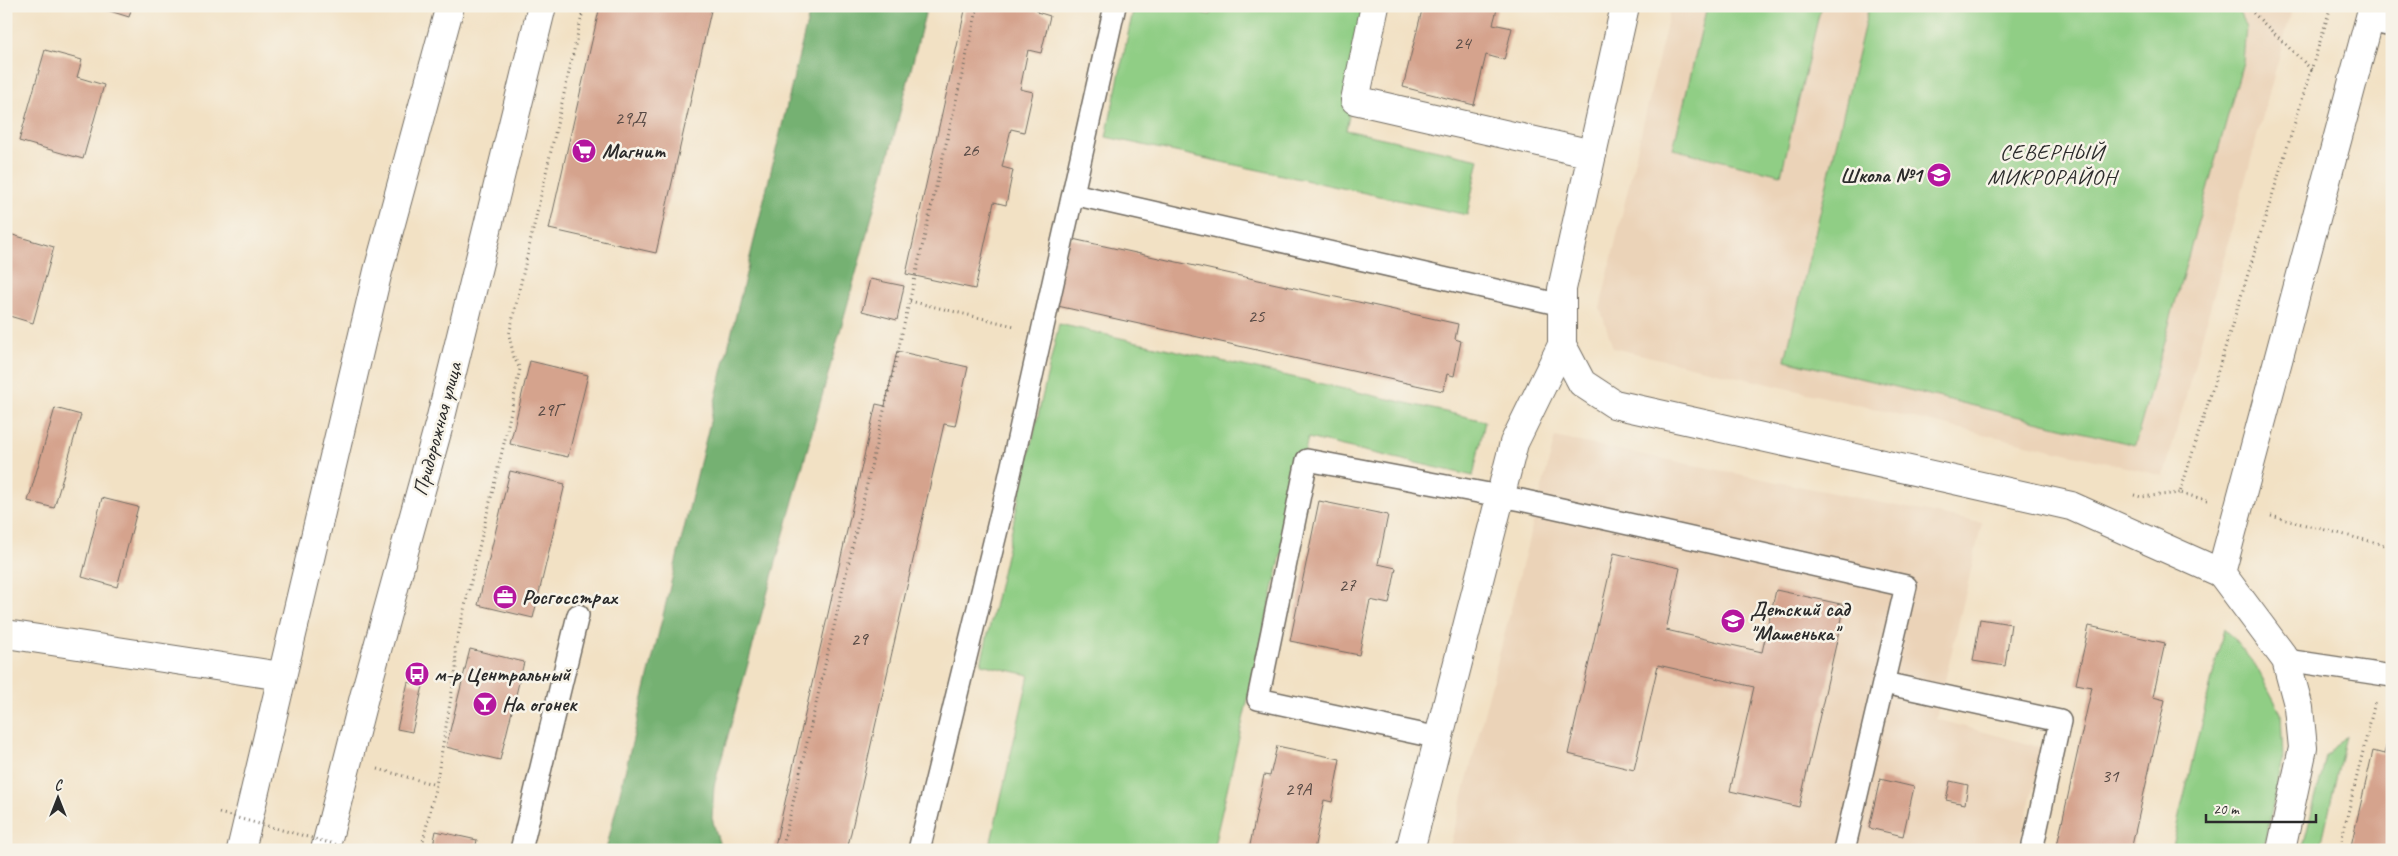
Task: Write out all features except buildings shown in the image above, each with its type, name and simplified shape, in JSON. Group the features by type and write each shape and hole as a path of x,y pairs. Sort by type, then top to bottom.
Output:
{"street":[{"path":"241,850 378,271 450,6"},
{"name":"Придорожная улица","path":"325,850 364,697 440,422 542,6"},
{"path":"1375,6 1355,100 1592,154"},
{"path":"1410,850 1514,443 1562,345 1562,289 1625,6"},
{"path":"2221,572 2378,18"},
{"path":"1562,345 1582,383 1614,404 2071,506 2221,572 2286,660 2299,708 2303,748 2281,850"},
{"path":"6,634 281,676"}],"lane":[{"path":"919,850 1004,501 1116,6"},
{"path":"1073,194 1562,305"},
{"path":"1439,738 1258,699 1307,460 1500,496 1906,586 1844,850"},
{"path":"521,850 578,615"},
{"path":"2286,660 2387,675"},
{"path":"1884,683 2060,721 2032,850"}],"path":[{"path":"421,850 436,785 456,668 455,648 506,439 520,369 514,357 509,335 584,6"},
{"path":"782,850 978,6"},
{"path":"2246,6 2312,70"},
{"path":"910,301 1041,333"},
{"path":"2131,495 2141,497 2180,493"},
{"path":"2339,850 2387,675 2392,620"},
{"path":"378,769 436,785"},
{"path":"219,813 356,850"}],"shaded area":[{"name":"Школа №1","path":"1671,6 2293,6 2164,476 1613,348 1600,308"},
{"name":"Детский сад \"Машенька\"","path":"1555,437 1982,523 1936,719 2043,748 2018,850 1449,850"}],"green space":[{"path":"811,6 927,6 893,140 714,786 712,818 721,850 606,850"},
{"path":"1134,6 1167,6 1211,15 1213,6 1372,6 1346,130 1479,159 1467,215 1106,137"},
{"path":"1707,6 1821,6 1781,175 1673,149"},
{"name":"Школа №1","path":"1869,6 2236,6 2246,27 2243,62 2135,445 1785,360"},
{"path":"1059,324 1485,421 1473,476 1308,438 1213,850 989,850 1029,675 981,664"},
{"path":"2224,628 2256,666 2281,713 2283,760 2263,850 2171,850"},
{"path":"2346,735 2320,850 2302,850 2326,757"}],"place":[{"name":"Магнит","path":"584,151"},
{"name":"Школа №1","path":"1939,175"},
{"name":"Росгосстрах","path":"505,597"},
{"name":"Детский сад \"Машенька\"","path":"1733,621"},
{"name":"м-р Центральный","path":"417,674"},
{"name":"На огонек","path":"485,704"}],"district":[{"name":"СЕВЕРНЫЙ МИКРОРАЙОН","path":"2052,164"}]}
